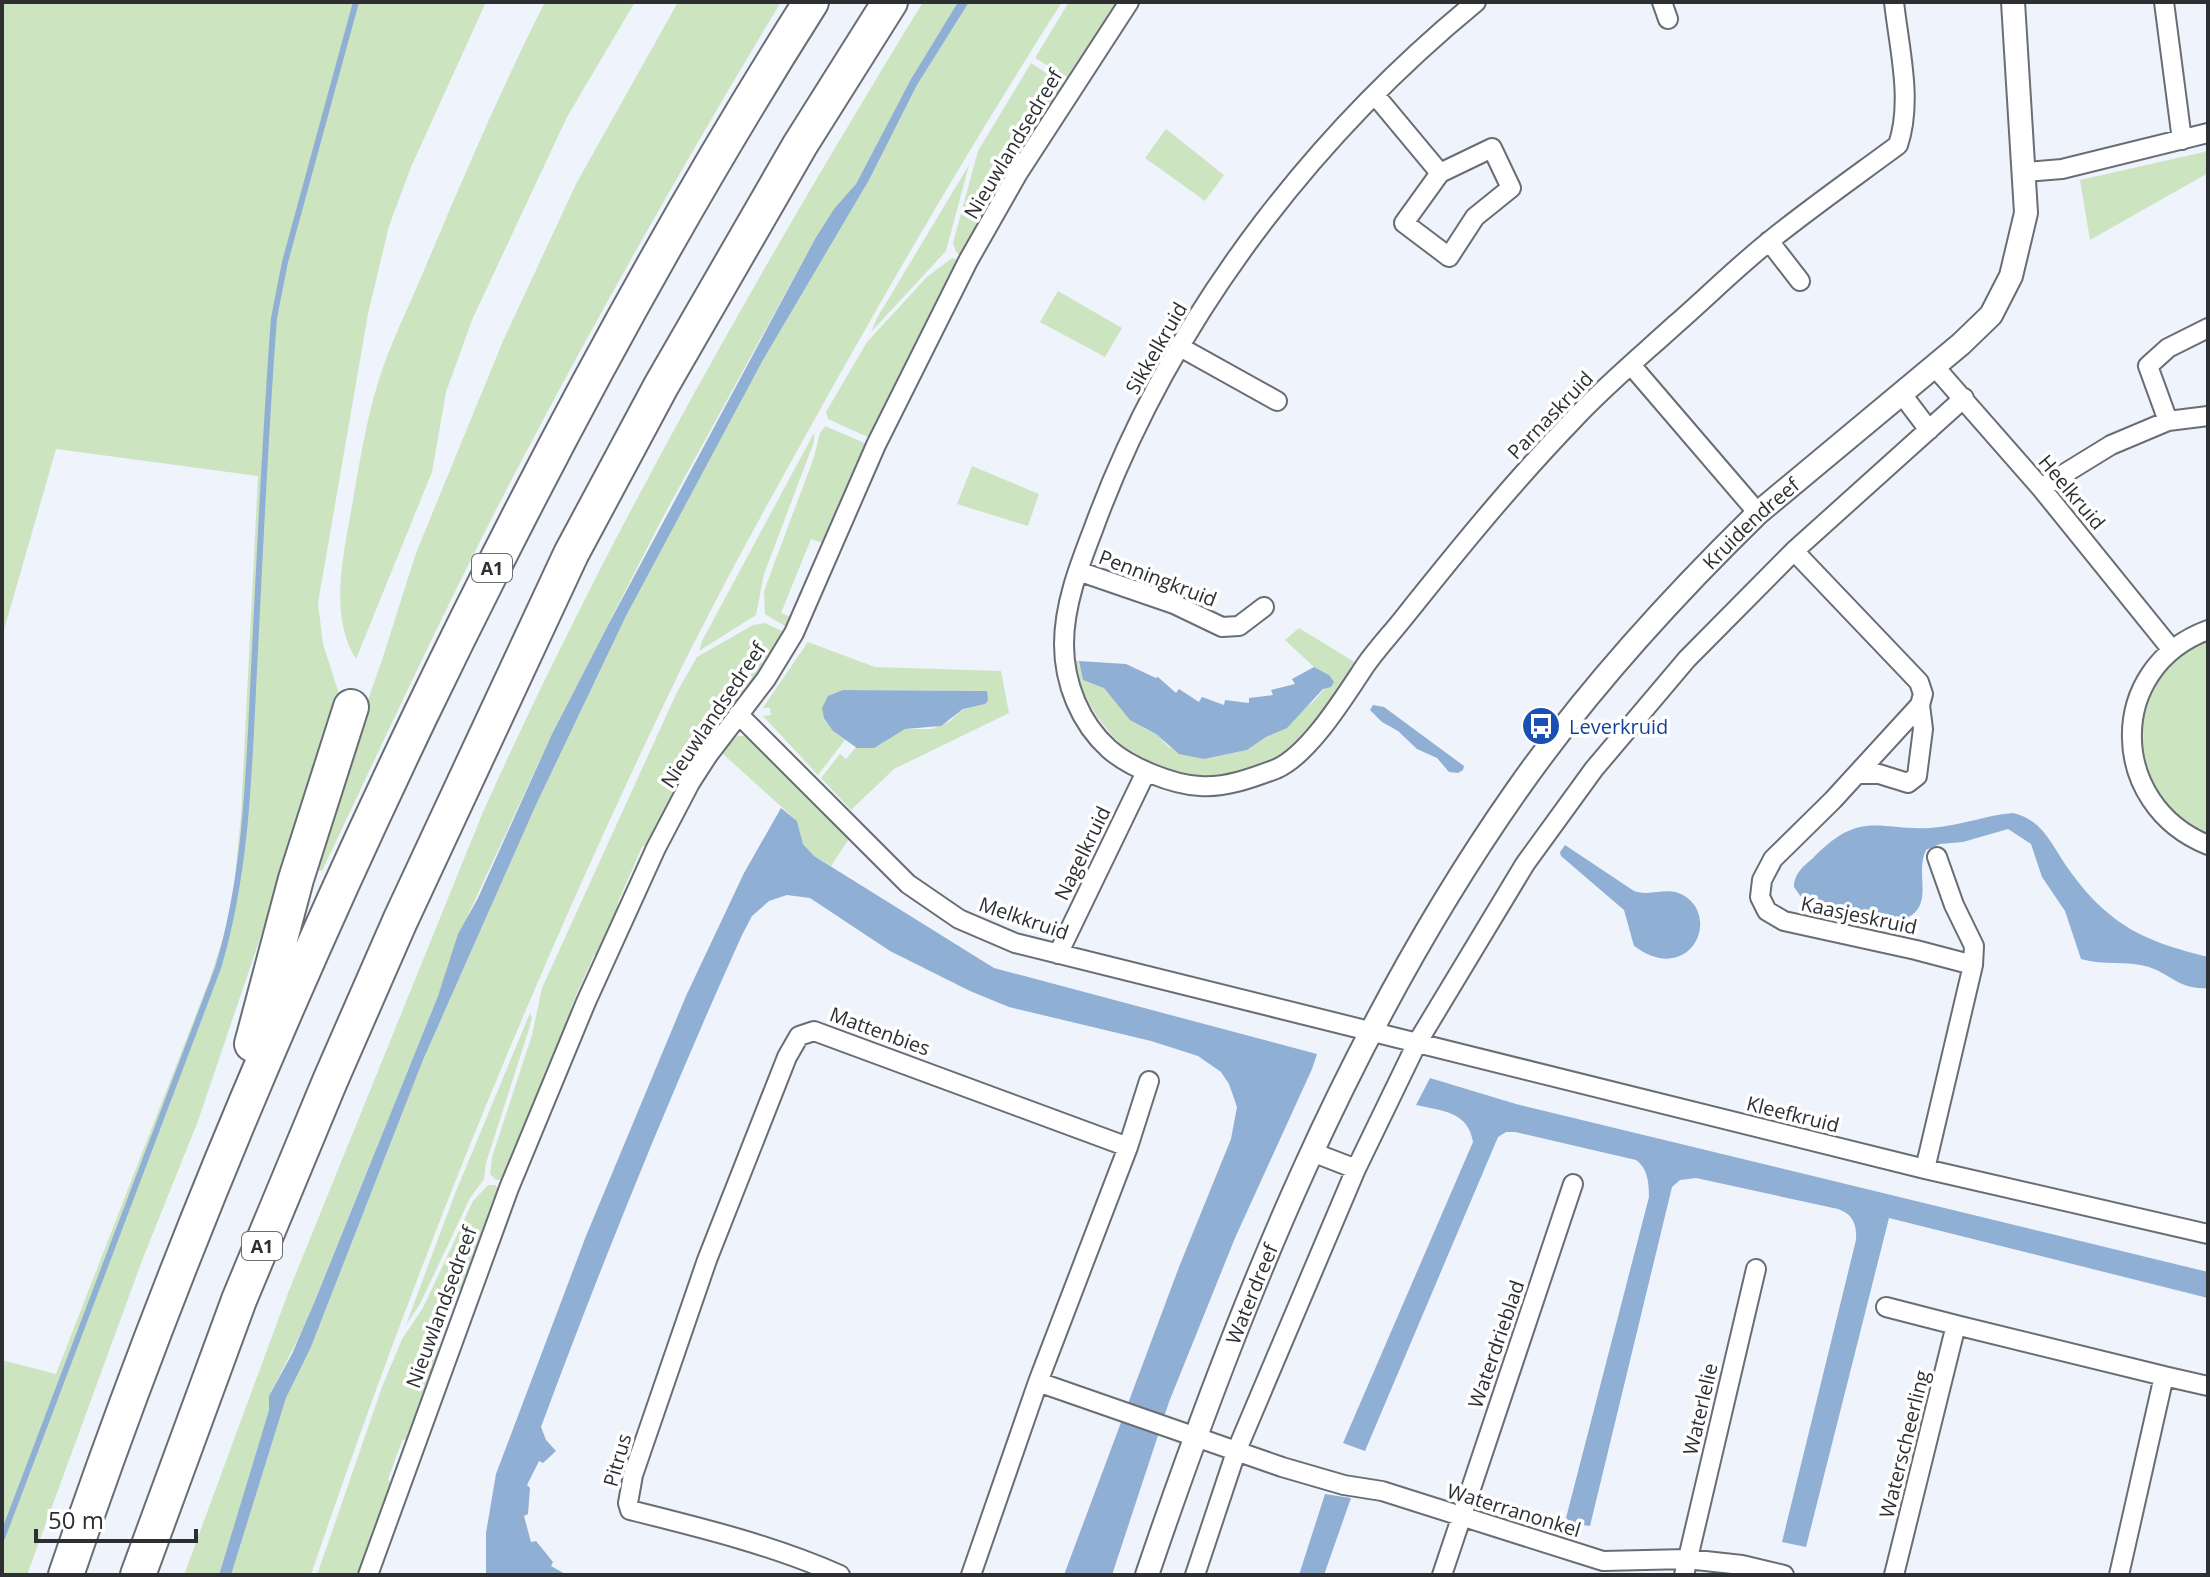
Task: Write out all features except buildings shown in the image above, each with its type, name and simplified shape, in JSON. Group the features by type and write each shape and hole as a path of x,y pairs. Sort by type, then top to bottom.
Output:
{"highway":[{"name":"A1","path":"66,1575 95,1490 222,1159 316,938 416,725 534,483 671,232 811,2"},
{"name":"A1","path":"138,1575 239,1300 330,1081 400,921 571,554 661,386 792,159 890,2"},
{"name":"A1","path":"222,1159 296,879 351,707"}],"street":[{"name":"Nieuwlandsedreef","path":"368,1575 485,1251 586,1002 672,815 708,755 766,679 794,633 876,445 968,261 1018,173 1129,2"},
{"name":"Sikkelkruid","path":"1146,772 1110,751 1098,737 1083,717 1065,668 1064,630 1078,571 1119,462 1180,347 1262,223 1306,169 1375,95 1432,38 1476,2"},
{"name":"Parnaskruid","path":"1146,772 1199,786 1245,781 1284,766 1306,748 1367,663 1481,521 1577,415 1769,241 1898,145 1905,126 1905,97 1894,2"},
{"name":"Kruidendreef","path":"1369,1032 1432,920 1519,787 1636,642 1758,513 1961,344 1991,315 2011,276 2026,213 2013,2"},
{"path":"2164,2 2182,140"},
{"path":"1375,95 1440,173"},
{"path":"2025,172 2062,169 2208,133"},
{"path":"1492,148 1511,188 1475,217 1449,257 1404,223 1440,173 1492,148"},
{"path":"1769,241 1800,281"},
{"path":"2168,421 2148,366 2168,348 2208,328"},
{"path":"1180,347 1277,401"},
{"path":"1631,365 1758,513"},
{"name":"Heelkruid","path":"1934,366 2041,488 2172,650"},
{"path":"1901,393 1929,430"},
{"path":"1195,1575 1236,1452 1356,1169 1417,1043 1525,864 1594,769 1687,659 1794,551 1964,398"},
{"path":"2041,488 2111,445 2168,421 2208,416"},
{"path":"1794,551 1919,682 1923,694 1920,705 1923,729 1917,776 1908,783 1879,774 1857,774"},
{"name":"Penningkruid","path":"1078,571 1174,604 1222,627 1239,626 1264,607"},
{"path":"2208,630 2172,650 2156,666 2135,707 2131,729 2137,774 2146,794 2158,812 2174,827 2208,845"},
{"name":"Kaasjeskruid","path":"1920,705 1773,859 1762,880 1760,897 1767,911 1784,921 1973,965"},
{"name":"Melkkruid","path":"738,714 908,884 959,919 982,930 1058,954 1369,1032"},
{"name":"Nagelkruid","path":"1058,954 1146,772"},
{"path":"1925,1169 1973,965 1974,946 1954,905 1937,857"},
{"name":"Mattenbies","path":"707,1260 787,1057 799,1036 814,1031 1128,1147"},
{"name":"Kleefkruid","path":"1369,1032 1925,1169 2208,1234"},
{"name":"Waterdreef","path":"1147,1575 1194,1437 1312,1152 1369,1032"},
{"path":"971,1575 1038,1382 1128,1147 1149,1081"},
{"path":"1312,1152 1356,1169"},
{"name":"Waterdrieblad","path":"1442,1575 1573,1184"},
{"name":"Pitrus","path":"707,1260 633,1475 628,1503 630,1510 764,1545 840,1575"},
{"name":"Waterlelie","path":"1686,1567 1756,1269"},
{"path":"1886,1307 2208,1386"},
{"name":"Waterscheerling","path":"1894,1575 1956,1325"},
{"path":"2119,1575 2164,1376"},
{"path":"1038,1382 1236,1452"},
{"name":"Waterranonkel","path":"1236,1452 1320,1479 1382,1491 1603,1561 1686,1567 1742,1565 1784,1575"}],"green space":[{"path":"2,2 486,2 411,167 389,226 368,314 318,603 323,644 340,697 311,797 198,1121 143,1258 27,1575 2,1575 2,1360 56,1374 209,981 232,911 241,814 258,476 56,449 2,637"},
{"path":"545,2 635,2 567,117 472,320 446,392 432,472 356,659 343,626 340,590 362,451 377,386 393,341 468,167"},
{"path":"678,2 781,2 649,227 497,507 322,871 309,868 416,553 503,341 576,184"},
{"path":"923,2 958,2 911,79 856,184 815,239 663,517 552,734 468,915 304,1327 269,1396 269,1410 219,1575 184,1575 288,1293 483,812 582,604 690,400 804,200"},
{"path":"969,2 1062,2 868,324 758,522 679,673 576,894 481,1118 392,1345 311,1575 231,1575 286,1398 311,1347 423,1060 535,807 626,616 763,360 869,180 917,85"},
{"path":"1069,2 1122,2 1071,79 1035,58"},
{"path":"1031,63 1066,86 961,256 953,243 978,151"},
{"path":"1166,129 1224,175 1205,201 1145,158"},
{"path":"2208,151 2208,173 2090,240 2080,180"},
{"path":"969,165 946,251 871,332 877,318"},
{"path":"952,258 960,261 872,439 828,419 826,412 867,342 927,277"},
{"path":"1058,291 1122,328 1105,357 1040,322"},
{"path":"825,426 869,445 826,544 811,539 781,613 795,619 788,628 765,614 764,591"},
{"path":"814,433 814,442 764,574 756,615 699,651 702,641"},
{"path":"972,466 1039,494 1028,526 957,504"},
{"path":"765,623 786,633 649,844 642,847 618,902 620,909 601,953 594,955 571,1007 574,1015 504,1180 496,1180 490,1174 492,1157 532,1035 542,988 677,692 697,657 753,625"},
{"path":"1299,628 1356,663 1318,721 1289,750 1255,769 1221,777 1188,777 1157,767 1128,750 1104,727 1086,696 1074,661 1079,661 1083,680 1104,688 1144,728 1156,734 1169,747 1204,759 1247,750 1286,728 1327,686 1329,675 1314,667 1285,640"},
{"path":"2208,640 2208,836 2173,814 2151,787 2144,768 2141,729 2152,691 2163,674 2176,659"},
{"path":"808,642 875,667 1001,671 1009,713 894,769 851,810 821,778 840,754 846,759 856,747 880,745 905,729 932,729 950,721 963,709 985,704 987,691 843,690 833,731 845,740 818,775 763,716 771,715 770,708 764,706"},
{"path":"738,736 753,739 849,839 831,866 814,856 803,844 797,821 722,753 729,742"},
{"path":"530,1013 529,1029 486,1163 484,1179 470,1198 420,1304 406,1325 454,1196"},
{"path":"488,1185 495,1185 500,1190 463,1288 456,1291 437,1345 440,1352 409,1437 402,1441 388,1479 392,1486 361,1575 317,1575 382,1387 402,1339 423,1308 473,1201"}],"water":[{"path":"958,2 969,2 917,85 869,180 763,360 626,616 535,807 423,1060 311,1347 286,1398 231,1575 219,1575 269,1410 269,1396 292,1354 314,1303 438,996 458,934 478,898 552,734 815,239 834,209 856,184 911,79"},
{"path":"1079,661 1126,664 1158,677 1176,693 1179,689 1199,702 1202,697 1224,705 1225,700 1249,703 1249,698 1273,695 1271,690 1295,684 1292,679 1314,667 1329,675 1334,682 1331,687 1323,689 1287,728 1247,750 1204,759 1179,754 1156,734 1130,720 1104,688 1083,680"},
{"path":"843,690 987,691 988,701 963,709 941,726 905,729 874,748 857,748 833,731 824,718 822,708 828,696"},
{"path":"1373,705 1384,707 1464,766 1463,770 1449,772 1437,758 1417,749 1370,710"},
{"path":"781,808 797,821 803,844 814,856 994,968 1317,1054 1235,1238 1169,1402 1112,1575 1064,1575 1179,1267 1231,1139 1237,1107 1229,1084 1221,1072 1198,1056 1151,1041 1009,1007 970,991 890,951 810,898 787,895 769,901 752,916 742,935 637,1179 541,1427 546,1440 556,1451 543,1463 539,1461 527,1485 530,1488 528,1514 524,1516 531,1542 536,1541 553,1562 551,1566 567,1575 486,1575 486,1533 496,1474 586,1236 686,996 744,873"},
{"path":"2013,813 2039,827 2086,892 2119,922 2155,941 2208,957 2208,988 2190,987 2149,967 2081,959 2065,911 2042,877 2031,844 2008,829 1926,850 1921,902 1909,917 1895,922 1801,897 1794,887 1798,874 1831,841 1860,827 1940,827"},
{"path":"1565,845 1634,891 1671,891 1683,895 1694,905 1700,918 1694,944 1684,954 1671,958 1654,956 1634,946 1624,910 1561,856"},
{"path":"1430,1078 1516,1104 2208,1272 2208,1298 1889,1218 1806,1547 1782,1542 1856,1240 1855,1225 1851,1217 1838,1209 1696,1178 1680,1180 1672,1187 1590,1526 1568,1523 1566,1518 1649,1197 1645,1172 1636,1160 1515,1132 1506,1132 1498,1137 1365,1451 1343,1443 1473,1142 1466,1124 1460,1118 1416,1105"},
{"path":"1325,1494 1351,1498 1324,1575 1299,1575"}],"waterway":[{"path":"2,1538 218,968 228,932 241,858 248,782 274,318 285,262 356,2"}],"place":[{"name":"Leverkruid","path":"1541,726"}]}
